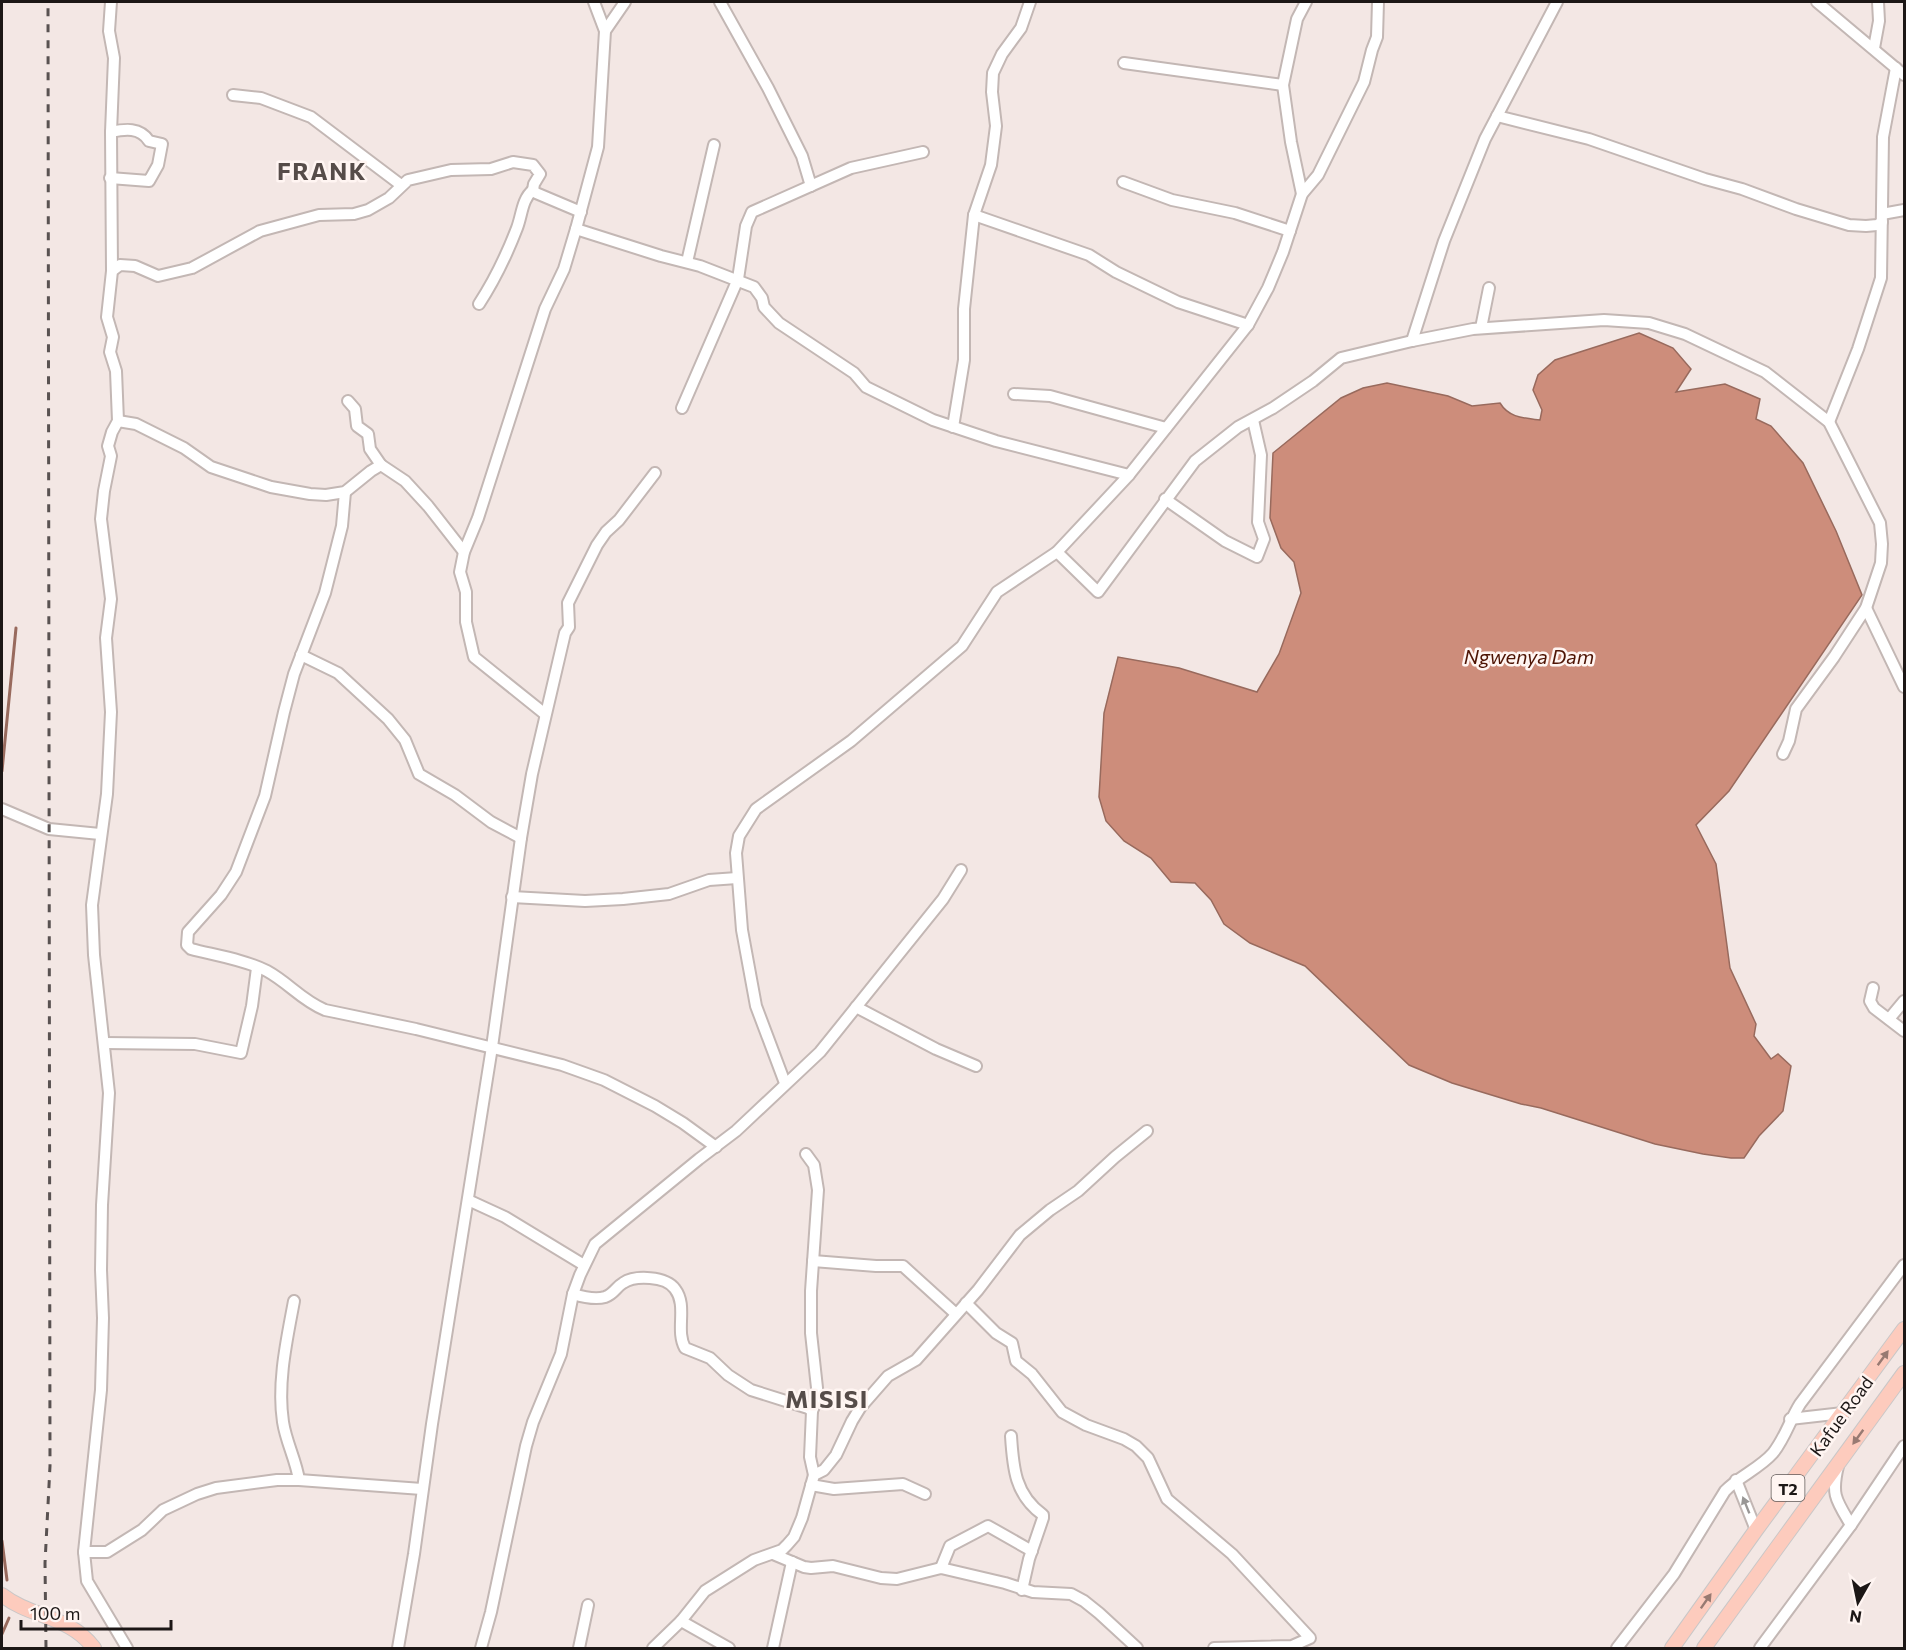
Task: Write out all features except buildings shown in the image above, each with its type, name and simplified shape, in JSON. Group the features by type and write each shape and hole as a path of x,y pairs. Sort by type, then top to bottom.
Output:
{"main road":[{"name":"Kafue Road","path":"1672,1648 1905,1329"},
{"name":"Kafue Road","path":"1704,1648 1839,1463 1900,1390 1905,1373"},
{"path":"2,1595 20,1607 46,1615 71,1627 87,1639 94,1648"}],"street":[{"path":"111,2 110,31 114,58 110,178 111,271 107,317 113,337 110,352 116,371 118,421 108,446 111,456 101,519 111,599 106,638 111,712 107,794 100,834 93,906 94,955 109,1093 102,1204 101,1390 84,1552 87,1581 127,1648"},
{"path":"545,714 474,657 466,622 466,592 460,572 464,552 478,518 545,309 564,269 598,147 605,31 594,2"},
{"path":"605,31 625,2"},
{"path":"720,2 768,88 802,156 810,186"},
{"path":"953,427 964,360 964,309 974,215 993,155 996,126 992,92 993,73 1002,54 1021,28 1030,2"},
{"path":"1302,194 1291,142 1283,85 1297,19 1306,2"},
{"path":"785,1083 756,1006 742,930 736,853 739,836 756,809 851,741 962,646 997,592 1057,552 1130,475 1248,325 1268,288 1302,194 1318,175 1364,82 1377,37 1378,2"},
{"path":"1412,340 1444,241 1485,139 1557,2"},
{"path":"1817,2 1900,72 1882,137 1881,278 1858,349 1829,422"},
{"path":"1874,48 1879,21 1878,2"},
{"path":"1124,63 1283,85"},
{"path":"232,95 261,98 311,117 401,184"},
{"path":"1497,116 1589,139 1849,225 1877,225 1882,218 1905,210"},
{"path":"110,178 149,181 158,165 162,144 149,141 146,135 135,130 111,132"},
{"path":"687,262 714,146"},
{"path":"682,408 738,279 747,225 752,212 852,168 923,152"},
{"path":"111,271 120,265 135,266 158,276 192,268 260,231 319,214 354,214 368,210 389,198 401,184 408,180 451,170 491,169 513,162 533,165 540,174 533,190 527,195 517,228 488,291 479,304"},
{"path":"1123,182 1172,200 1235,213 1290,231"},
{"path":"533,190 581,212"},
{"path":"974,215 1089,255 1116,272 1178,302 1248,325"},
{"path":"576,230 687,262 738,279 754,287 762,298 764,307 779,323 854,373 866,387 911,410 996,441 1130,475"},
{"path":"1481,328 1489,288"},
{"path":"1057,552 1098,592 1194,461 1238,427 1253,420 1313,381 1341,358 1412,340 1481,328 1604,320 1649,323 1685,334 1765,372 1829,422 1880,523 1881,564 1866,608 1796,709 1789,741 1783,754"},
{"path":"1014,394 1050,396 1166,428"},
{"path":"348,401 355,409 357,426 368,434 370,449 381,465 405,481 464,552"},
{"path":"1165,499 1225,541 1257,557 1264,539 1258,522 1261,455 1253,420"},
{"path":"118,421 136,424 184,448 211,467 261,484 310,494 326,495 345,492 381,465"},
{"path":"398,1648 492,1047 521,838 545,714 565,633 569,627 568,603 597,544 619,520 655,473"},
{"path":"345,492 342,526 325,592 301,654 284,712 265,796 236,872 221,895 191,927 187,945 191,949 273,974 302,998 325,1010 492,1047 562,1065 604,1080 683,1123 716,1147"},
{"path":"1866,608 1905,687"},
{"path":"301,654 338,673 388,719 405,740 419,774 455,795 491,822 521,838"},
{"path":"2,809 49,830 100,834"},
{"path":"481,1648 507,1540 526,1446 533,1422 561,1354 573,1294 595,1244 754,1116 785,1083 820,1052 943,899 961,870"},
{"path":"512,897 585,901 623,899 669,894 709,879 737,878"},
{"path":"104,1043 195,1044 241,1053 252,1006 257,968"},
{"path":"1873,988 1870,1001 1874,1008 1905,1031"},
{"path":"1890,1019 1905,1001"},
{"path":"856,1007 936,1049 976,1066"},
{"path":"813,1480 836,1455 860,1408 888,1376 916,1360 966,1303 1020,1235 1078,1191 1148,1131"},
{"path":"653,1648 681,1621 705,1591 754,1560 782,1550 794,1537 813,1480 810,1457 812,1411 818,1397 811,1347 817,1177 814,1165 806,1154"},
{"path":"468,1200 505,1217 584,1265"},
{"path":"813,1261 903,1266 956,1314"},
{"path":"1617,1648 1674,1574 1725,1491 1736,1480 1751,1472 1772,1454 1784,1437 1790,1419 1905,1265"},
{"path":"573,1294 603,1298 613,1294 620,1284 638,1278 662,1281 672,1285 679,1297 681,1334 685,1348 710,1358 728,1375 751,1390 812,1411"},
{"path":"294,1301 286,1348 281,1402 286,1437 297,1464 299,1480"},
{"path":"966,1303 996,1333 1012,1344 1016,1361 1032,1374 1062,1412 1136,1446 1148,1458 1167,1499 1232,1554 1310,1638 1292,1646 1214,1648"},
{"path":"1790,1419 1843,1413"},
{"path":"1011,1436 1016,1476 1023,1495 1029,1504 1043,1515 1022,1590"},
{"path":"1760,1648 1851,1525 1905,1446"},
{"path":"1839,1463 1835,1479 1835,1498 1851,1525"},
{"path":"84,1552 107,1552 142,1530 163,1510 216,1488 246,1483 299,1480 422,1489"},
{"path":"813,1480 834,1489 903,1484 925,1494"},
{"path":"1736,1480 1756,1530"},
{"path":"941,1568 950,1546 988,1526 1032,1551"},
{"path":"772,1554 811,1568 833,1566 881,1578 897,1579 941,1568 1005,1583 1022,1590 1071,1594 1092,1607 1137,1648"},
{"path":"773,1648 792,1562"},
{"path":"579,1648 588,1605"},
{"path":"681,1621 729,1648"}],"water":[{"name":"Ngwenya Dam","path":"1639,333 1673,348 1691,369 1676,392 1725,384 1760,399 1756,419 1771,426 1803,463 1836,531 1862,595 1729,791 1696,825 1716,864 1730,968 1756,1024 1754,1036 1771,1059 1778,1054 1791,1066 1783,1111 1759,1136 1744,1158 1703,1154 1655,1144 1452,1083 1409,1065 1305,966 1250,943 1224,924 1211,900 1195,883 1171,882 1151,858 1124,841 1106,821 1099,797 1104,713 1118,657 1179,668 1257,692 1279,654 1301,593 1294,562 1281,548 1270,518 1273,453 1341,398 1363,388 1387,383 1448,396 1472,406 1500,403 1512,414 1540,420 1542,410 1533,390 1538,375 1555,360"}],"waterway":[{"path":"2,771 16,628"},
{"path":"2,1541 7,1580"},
{"path":"2,1634 9,1618"}],"railway":[{"path":"46,1648 45,1563 50,1466 48,2"}],"district":[{"name":"FRANK","path":"322,170"},
{"name":"MISISI","path":"827,1398"}]}
